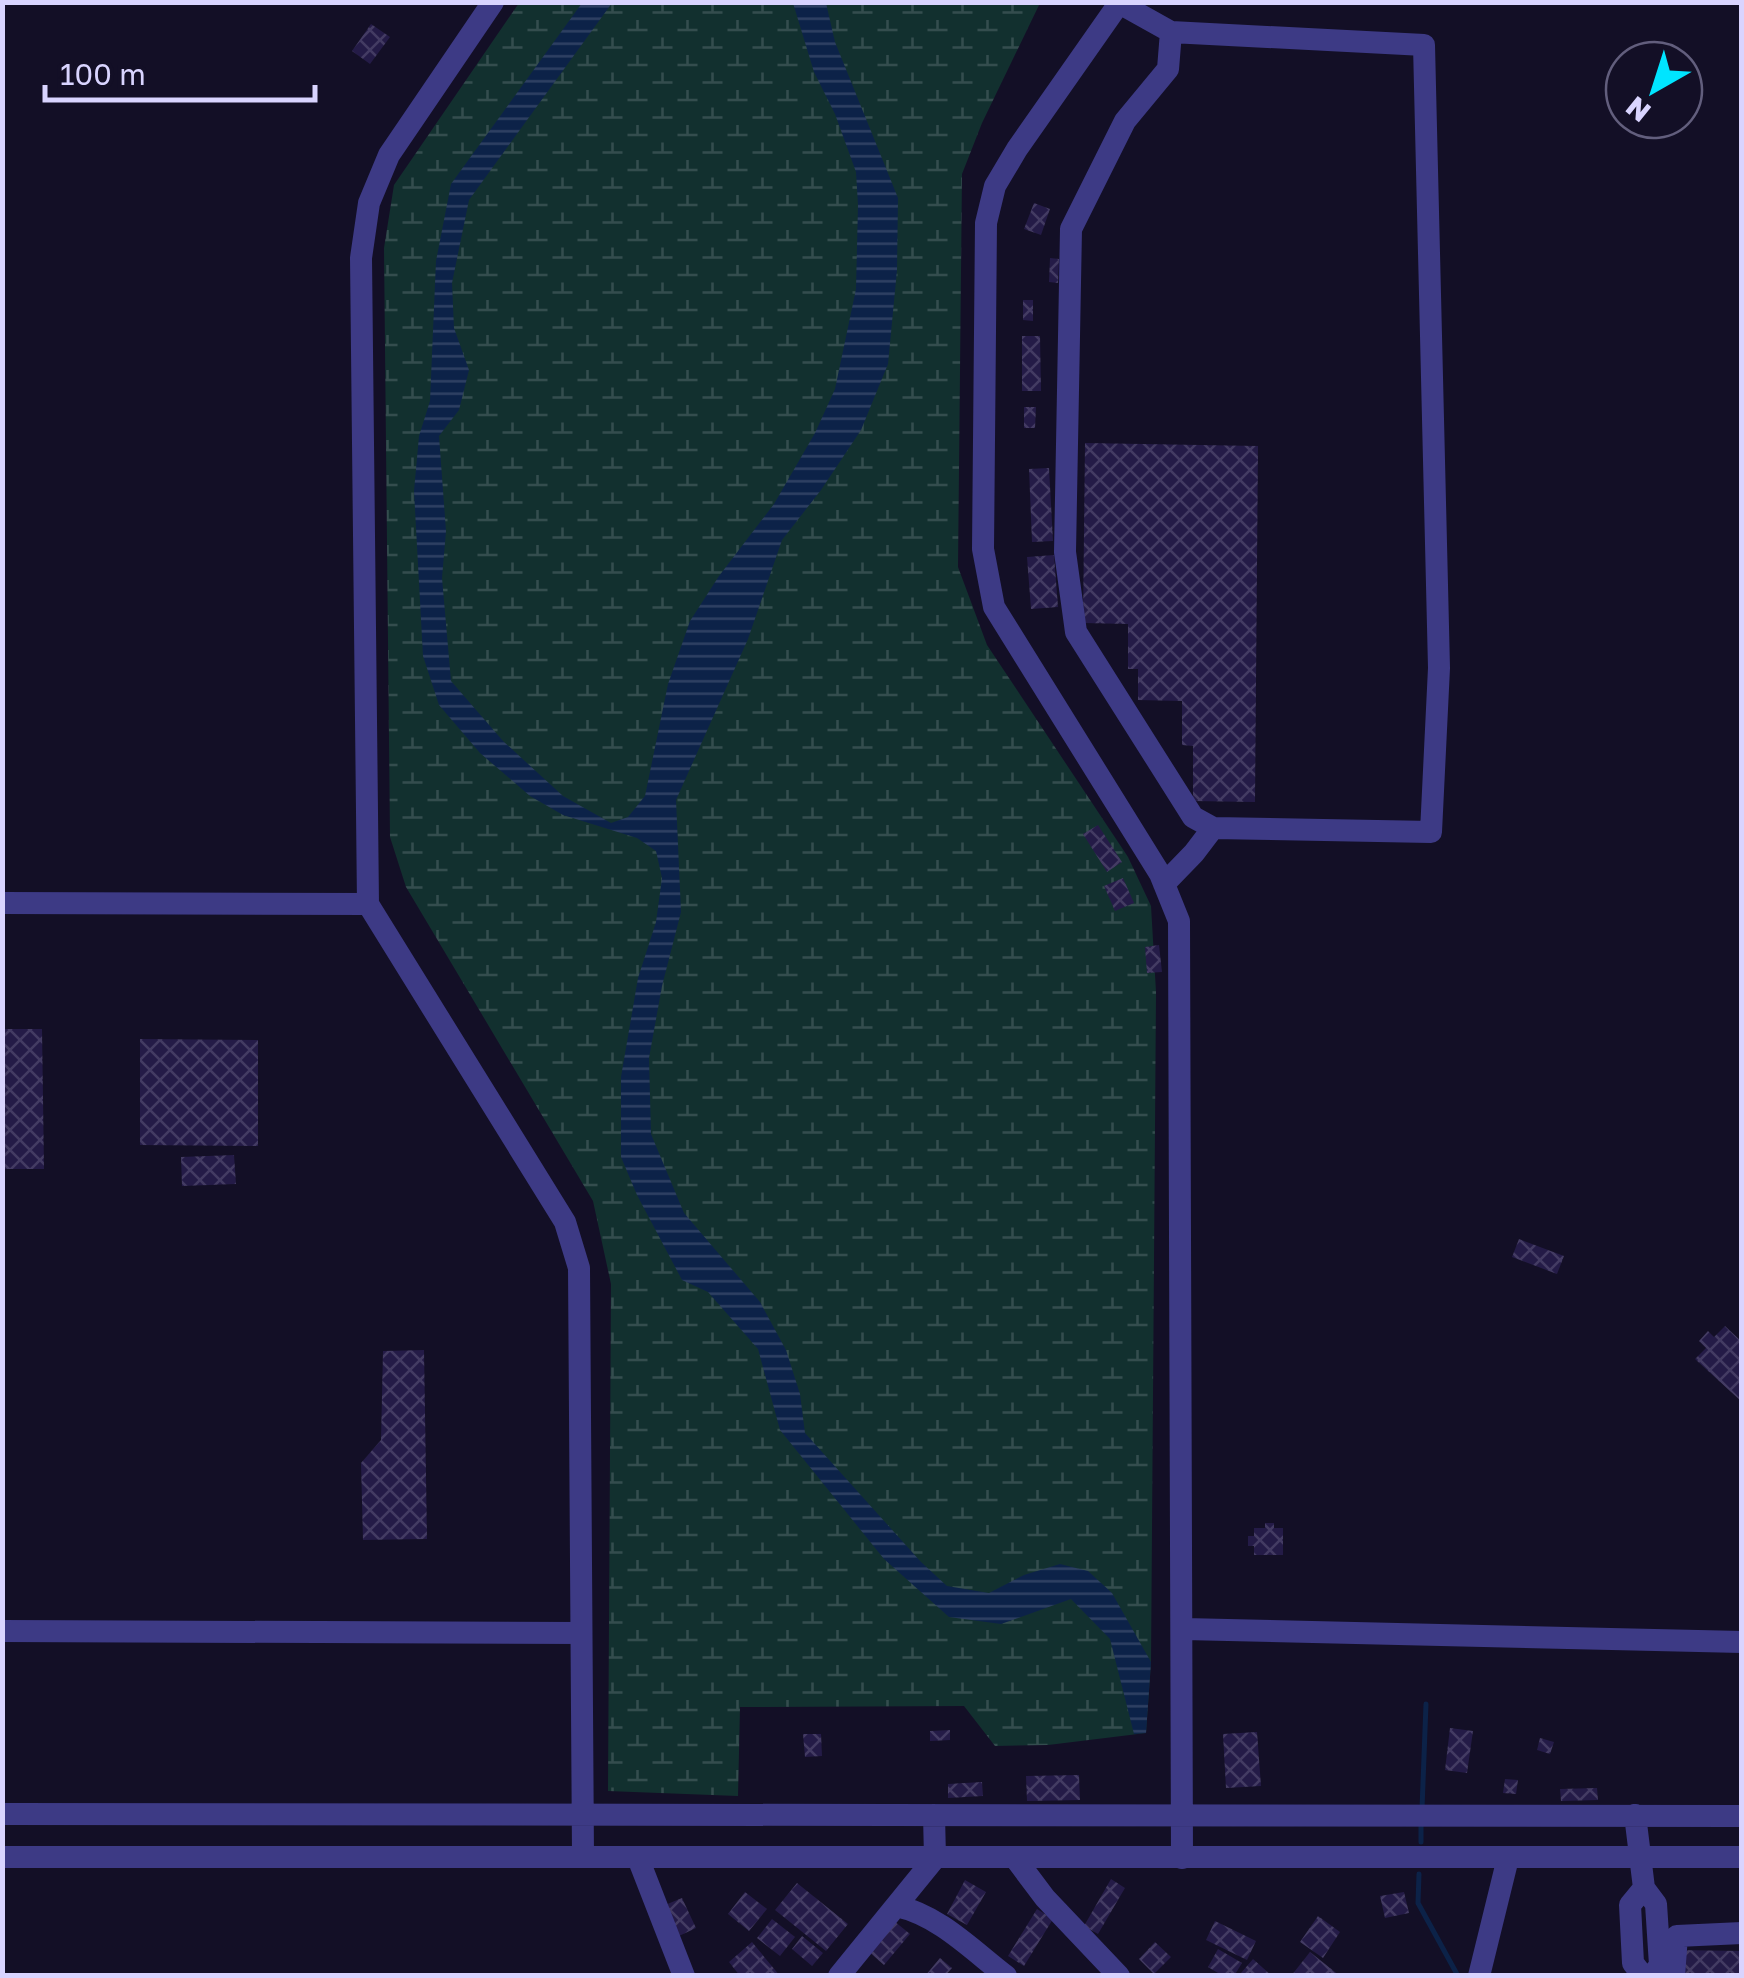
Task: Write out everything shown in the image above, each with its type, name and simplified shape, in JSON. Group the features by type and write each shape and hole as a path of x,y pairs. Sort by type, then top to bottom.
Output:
{"street":[{"path":"493,2 389,156 369,203 361,258 368,904 565,1222 579,1268 582,1856"},
{"path":"1171,32 1168,69 1126,121 1071,229 1065,552 1076,632 1193,817 1213,828 1431,832 1439,668 1424,45 1171,32 1120,3 1016,148 996,186 986,222 983,549 994,607 1164,884 1179,921 1182,1858"},
{"path":"1164,884 1213,828"},
{"path":"2,903 368,904"},
{"path":"2,1630 581,1633"},
{"path":"1184,1630 1742,1642"},
{"path":"2,1814 1742,1816"},
{"path":"839,1976 935,1858 934,1815"},
{"path":"1635,1816 1644,1888 1656,1904 1660,1964 1652,1976"},
{"path":"2,1856 1742,1858"},
{"path":"638,1858 684,1976"},
{"path":"1015,1858 1045,1898 1119,1976"},
{"path":"1481,1972 1508,1858"},
{"path":"1643,1976 1632,1963 1630,1904 1644,1888"},
{"path":"896,1906 914,1910 945,1928 1006,1976"},
{"path":"1674,1976 1676,1936 1742,1932"}],"green space":[{"path":"519,3 1040,3 962,174 958,567 987,645 1128,857 1151,906 1156,992 1151,1662 1146,1733 1048,1745 995,1746 964,1706 740,1707 738,1796 608,1791 611,1284 593,1201 406,887 390,837 384,248 394,185"}],"water":[{"path":"582,3 612,3 469,200 452,283 454,328 469,370 459,410 439,436 446,531 442,578 451,681 503,741 563,796 611,823 628,817 645,796 668,684 690,621 774,504 835,389 856,289 856,172 835,114 814,72 793,3 826,3 835,42 898,198 897,270 888,364 861,430 782,540 748,639 676,800 681,912 649,1058 651,1134 684,1213 760,1302 786,1350 800,1394 805,1433 947,1586 989,1593 1024,1575 1060,1564 1088,1571 1112,1593 1151,1662 1146,1733 1134,1734 1110,1639 1071,1599 1001,1624 949,1617 884,1559 780,1430 758,1349 708,1292 682,1280 621,1157 621,1077 638,978 656,922 662,878 656,851 637,838 563,815 530,796 480,753 439,705 423,656 414,491 419,436 430,401 436,261 451,184"}],"building":[{"path":"371,24 390,37 370,64 352,51"},
{"path":"1034,203 1050,209 1041,235 1024,229"},
{"path":"1050,258 1059,259 1058,283 1049,282"},
{"path":"1023,300 1033,300 1033,321 1023,320"},
{"path":"1022,336 1040,336 1041,391 1022,391"},
{"path":"1024,407 1036,407 1035,428 1024,428"},
{"path":"1085,443 1258,446 1255,802 1193,801 1193,746 1182,745 1182,701 1138,700 1138,669 1128,669 1128,624 1083,623"},
{"path":"1049,468 1053,541 1032,542 1029,469"},
{"path":"1054,555 1058,607 1031,609 1027,557"},
{"path":"1098,825 1122,862 1107,872 1083,834"},
{"path":"1123,878 1134,903 1115,911 1104,886"},
{"path":"1159,945 1162,972 1147,973 1145,947"},
{"path":"2,1029 42,1029 44,1169 2,1169"},
{"path":"140,1039 258,1040 258,1146 140,1145"},
{"path":"234,1155 236,1184 182,1186 181,1157"},
{"path":"1519,1239 1564,1256 1557,1274 1512,1257"},
{"path":"1725,1326 1742,1342 1742,1402 1695,1359 1706,1348 1699,1341 1708,1331 1714,1337"},
{"path":"424,1350 427,1539 363,1540 361,1463 381,1440 383,1351"},
{"path":"1265,1523 1283,1528 1283,1555 1254,1555 1254,1546 1248,1546 1248,1536 1254,1536 1254,1528 1265,1528"},
{"path":"1450,1728 1473,1731 1467,1773 1445,1770"},
{"path":"950,1730 950,1740 930,1741 930,1731"},
{"path":"1257,1732 1261,1786 1226,1788 1223,1734"},
{"path":"803,1734 821,1734 822,1756 805,1757"},
{"path":"1540,1738 1554,1742 1550,1754 1537,1750"},
{"path":"1079,1775 1080,1800 1027,1801 1026,1776"},
{"path":"1505,1779 1518,1780 1516,1794 1503,1793"},
{"path":"982,1782 983,1796 948,1798 948,1784"},
{"path":"1597,1788 1598,1800 1561,1801 1560,1789"},
{"path":"1111,1879 1125,1888 1098,1934 1084,1926"},
{"path":"965,1880 986,1892 967,1925 947,1914"},
{"path":"797,1883 848,1924 826,1951 775,1910"},
{"path":"745,1892 767,1909 749,1931 728,1914"},
{"path":"1404,1892 1409,1913 1385,1918 1380,1896"},
{"path":"682,1898 696,1928 679,1936 665,1905"},
{"path":"1037,1909 1053,1919 1024,1966 1008,1956"},
{"path":"1318,1916 1340,1932 1323,1958 1300,1942"},
{"path":"772,1919 795,1937 780,1956 757,1938"},
{"path":"894,1921 910,1934 884,1965 869,1952"},
{"path":"1215,1921 1256,1941 1247,1960 1206,1940"},
{"path":"802,1936 823,1953 812,1966 792,1949"},
{"path":"752,1942 780,1976 740,1976 729,1962"},
{"path":"1155,1942 1171,1957 1154,1974 1139,1959"},
{"path":"1218,1949 1242,1963 1234,1976 1223,1976 1208,1967"},
{"path":"1679,1950 1742,1951 1742,1976 1679,1976"},
{"path":"1310,1952 1340,1976 1291,1976"},
{"path":"940,1958 952,1968 945,1976 925,1976"},
{"path":"1253,1959 1272,1976 1243,1976 1241,1973"}],"waterway":[{"path":"1422,1809 1426,1704"},
{"path":"1421,1820 1421,1842"},
{"path":"1419,1874 1418,1903 1458,1976"}]}
